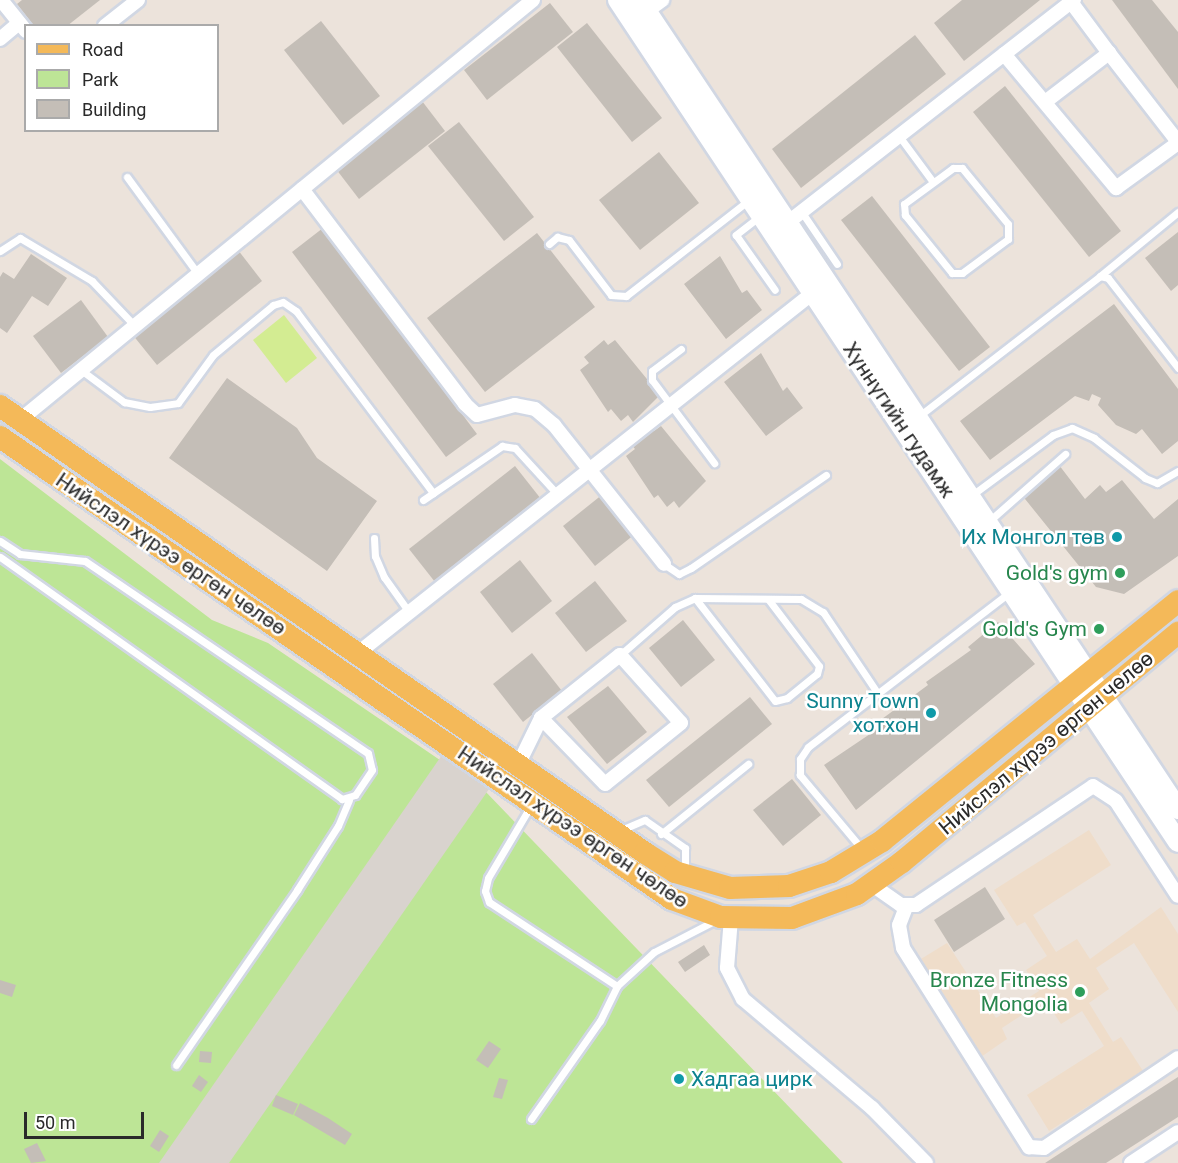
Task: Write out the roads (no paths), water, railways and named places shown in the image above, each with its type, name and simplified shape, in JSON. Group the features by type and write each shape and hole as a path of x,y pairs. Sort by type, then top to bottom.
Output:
{"main road":[{"name":"Хүннүгийн гудамж","path":"618,0 780,228 1083,679 1178,842"},
{"name":"Хүннүгийн гудамж","path":"650,4 759,201"},
{"name":"Хүннүгийн гудамж","path":"780,228 814,292 910,422 970,496 981,527 1012,590 1083,679"},
{"name":"Нийслэл хүрээ өргөн чөлөө","path":"0,406 616,832 684,875 730,888 789,886 831,872 864,852 1178,601"},
{"name":"Нийслэл хүрээ өргөн чөлөө","path":"2,440 325,659 672,899 726,918 792,918 824,909 871,884 1097,702 1178,633"},
{"path":"325,659 338,639"},
{"name":"Хүннүгийн гудамж","path":"1097,702 1178,809"}],"street":[{"path":"0,39 22,27 1,0"},
{"path":"108,24 138,0"},
{"path":"20,420 533,0"},
{"path":"780,228 1004,54 1073,1 1109,53 1178,142 1116,188 1004,54"},
{"path":"1045,102 1109,53"},
{"path":"302,189 465,404 477,415 515,405 535,409 591,471 664,564"},
{"path":"358,653 591,471 814,292"},
{"path":"519,763 541,718 620,655 681,723 605,784 541,718"},
{"path":"871,884 906,907 918,904 1093,786 1116,801 1178,896"},
{"path":"906,907 899,925 903,948 1029,1147 1044,1148 1178,1058"},
{"path":"726,918 727,968 743,999 872,1108 926,1163"},
{"path":"1131,1163 1178,1132"}],"lane":[{"path":"899,136 933,182"},
{"path":"953,168 963,168 1008,224 1008,239 962,273 952,273 905,215 904,204 933,182 953,168"},
{"path":"128,177 198,274"},
{"path":"549,244 557,237 569,240 611,295 626,296 759,201"},
{"path":"759,201 736,235 776,290"},
{"path":"801,212 837,264"},
{"path":"910,422 1100,276 1178,212"},
{"path":"0,251 20,238 92,281 135,326"},
{"path":"1100,276 1108,279 1178,368"},
{"path":"81,370 124,402 150,407 178,402 213,355 273,304 283,302 296,311 433,493"},
{"path":"681,348 652,371 670,408 714,463"},
{"path":"970,496 1053,435 1072,428 1094,438 1157,483 1178,471"},
{"path":"423,500 502,446 514,448 559,496"},
{"path":"981,527 1065,454"},
{"path":"664,564 679,574 691,568 826,476"},
{"path":"374,538 375,556 384,577 410,613"},
{"path":"0,541 20,554 85,561 368,753 372,770 349,800 338,826 270,931 176,1065"},
{"path":"0,557 342,799 349,800"},
{"path":"864,852 800,775 800,759 808,747 1012,590"},
{"path":"620,655 675,607 695,598 801,599 823,612 878,694"},
{"path":"695,598 775,701 787,698 817,674 819,666 768,599"},
{"path":"661,834 748,764"},
{"path":"533,803 488,878 485,891 489,902 617,986"},
{"path":"616,832 645,820 661,834 685,848 684,875"},
{"path":"531,1119 600,1021 617,986 654,952 726,918"}],"place":[{"name":"Их Монгол төв","path":"1117,537"},
{"name":"Gold's gym","path":"1120,573"},
{"name":"Gold's Gym","path":"1099,629"},
{"name":"Sunny Town хотхон","path":"931,713"},
{"name":"Bronze Fitness Mongolia","path":"1080,992"},
{"name":"Хадгаа цирк","path":"679,1079"}]}
